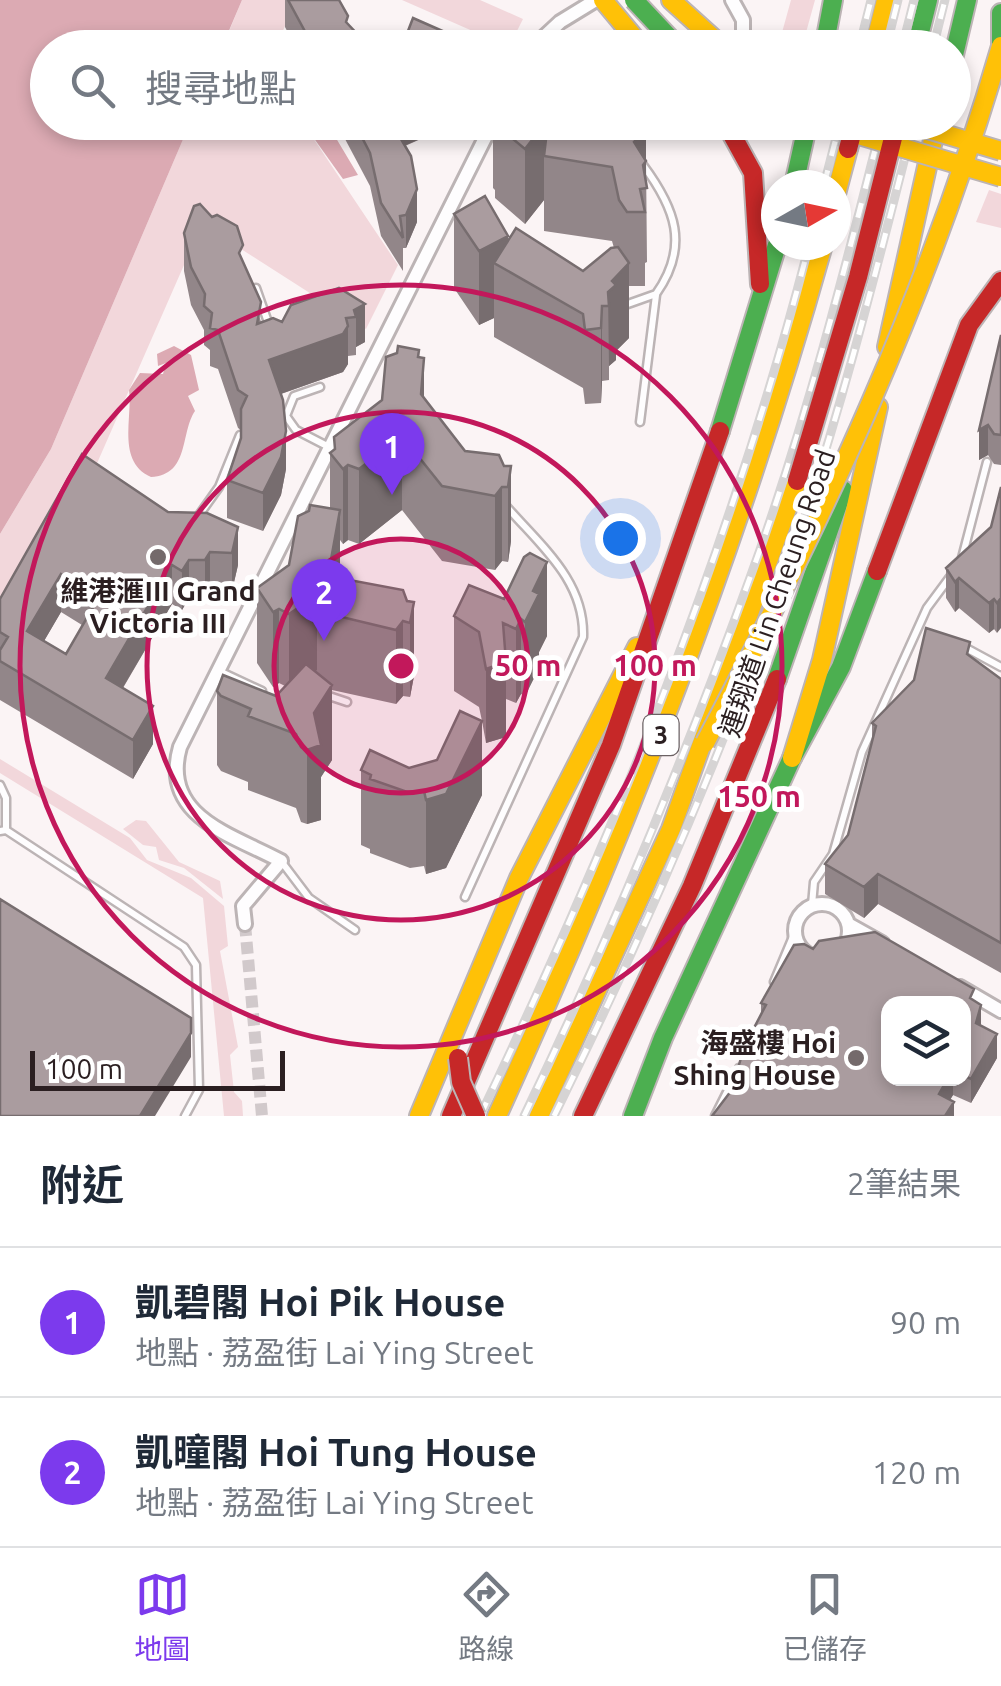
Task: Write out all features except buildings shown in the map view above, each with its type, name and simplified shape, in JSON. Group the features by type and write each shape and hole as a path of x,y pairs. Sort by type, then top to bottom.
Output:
{"main road":[{"path":"599,0 630,30"},
{"path":"634,0 662,30"},
{"path":"671,0 704,30"},
{"path":"828,30 834,0"},
{"path":"878,30 886,0"},
{"path":"920,30 928,0"},
{"path":"960,30 967,0"},
{"path":"705,743 776,611 890,362 955,196 1001,50 1001,13"},
{"path":"735,140 752,173 760,302"},
{"path":"798,170 807,140"},
{"path":"842,170 850,140"},
{"path":"874,140 1001,177"},
{"name":"3","path":"539,1116 614,961 705,743 812,435 896,140"},
{"name":"連翔道 Lin Cheung Road","path":"584,1116 672,934 788,656 896,319 933,140"},
{"path":"963,140 1001,151"},
{"path":"451,1116 586,810 662,601 773,260"},
{"name":"3","path":"496,1116 569,960 652,760 732,542 817,260"},
{"path":"633,1116 663,1038 792,758 841,666 969,325 1001,280"},
{"path":"792,758 856,516 896,319"},
{"path":"418,1116 462,1005 588,738 662,601"},
{"path":"462,1005 458,1058 462,1082 476,1116"}],"street":[{"path":"551,30 599,0"},
{"path":"732,0 744,20 744,30"},
{"path":"245,924 244,906 281,861 207,824 184,801 174,772 180,747 488,140"},
{"path":"846,943 890,948 848,924 834,906 812,905 800,915 795,932 801,948 813,962 832,956 846,943 848,924"},
{"path":"952,983 1001,1012"}],"lane":[{"path":"632,152 668,199 678,238 676,258 656,294 640,422"},
{"path":"635,172 644,166"},
{"path":"256,288 274,338"},
{"path":"612,308 641,302 656,294"},
{"path":"373,365 388,375"},
{"path":"286,416 293,393 320,387"},
{"path":"286,416 296,430 330,448"},
{"path":"276,419 286,416"},
{"path":"186,524 212,499 240,435"},
{"path":"812,905 814,882 832,854 862,752 934,595 960,561 986,462"},
{"path":"465,897 583,637 582,608 571,582 504,504"},
{"path":"921,624 937,632"},
{"path":"953,641 1001,667"},
{"path":"218,671 268,694"},
{"path":"315,702 326,695 346,702"},
{"path":"0,785 6,798 3,831 184,947 196,965 199,1090 185,1116"},
{"path":"281,861 309,898 354,930"},
{"path":"769,996 795,932"},
{"path":"183,1020 198,1030"},
{"path":"715,1116 741,1064"}],"shaded area":[{"path":"0,0 242,0 229,30 30,30 30,140 183,140 51,449 0,534"},
{"path":"242,0 296,0 283,30 230,30"},
{"path":"402,0 480,0 523,19 518,30 470,30"},
{"path":"791,0 815,0 807,30 783,30"},
{"path":"183,140 314,140 398,265 366,329 202,224 91,477 0,630 0,534 51,449"},
{"path":"315,140 337,140 358,175 343,179"},
{"path":"989,190 1001,194 1001,228 976,222"},
{"path":"174,346 191,355 199,390 188,396 195,411 178,461 172,469 151,477 133,461 130,450 129,390 140,373 163,374 166,363 158,366 157,354"},
{"path":"0,759 130,838 147,860 191,878 224,906 228,946 220,951 238,1047 230,1055 234,1092 242,1101 243,1116 224,1116 203,898 0,773"},
{"path":"136,820 146,821 179,862 220,881 223,899 184,868 159,860 156,847 143,845 123,829"}],"tunnel":[{"path":"245,924 262,1116"}],"railway":[{"path":"864,30 871,0"},
{"path":"890,30 898,0"},
{"path":"906,30 914,0"},
{"path":"938,30 945,0"},
{"path":"828,170 835,140"},
{"path":"524,1116 645,847 752,572 806,405 877,140"},
{"path":"554,1116 676,852 783,581 837,410 909,140"},
{"path":"480,1116 577,905 666,689 744,469 805,260"}],"traffic: fast":[{"path":"634,0 662,30"},
{"path":"827,30 833,0"},
{"path":"920,30 928,0"},
{"path":"960,30 967,0"},
{"path":"1001,13 1001,53"},
{"path":"797,170 804,140"},
{"path":"720,431 772,260"},
{"path":"777,679 843,490"},
{"path":"633,1116 663,1038 792,758 841,667 877,571"}],"traffic: slow":[{"path":"603,0 628,30"},
{"path":"671,0 704,30"},
{"path":"878,30 886,0"},
{"path":"705,743 832,488 908,315 942,227 1001,46"},
{"path":"876,140 1001,177"},
{"path":"887,347 933,140"},
{"path":"964,140 1001,151"},
{"path":"842,170 848,149"},
{"path":"497,1116 591,902 677,686 755,468 819,260"},
{"path":"792,758 822,660 878,407"},
{"path":"539,1116 671,829 797,481"},
{"path":"419,1116 519,878 637,647"}],"traffic: jam":[{"path":"735,140 753,173 760,284"},
{"path":"848,149 850,140"},
{"path":"797,481 858,277 892,140"},
{"path":"877,571 969,325 1001,281"},
{"path":"451,1116 611,745 720,431"},
{"path":"583,1116 692,886 777,679"},
{"path":"458,1058 461,1082 476,1116"}],"place":[{"name":"凱碧閣 Hoi Pik House","path":"392,495"},
{"name":"維港滙III Grand Victoria III","path":"158,557"},
{"name":"凱曈閣 Hoi Tung House","path":"324,641"},
{"name":"海盛樓 Hoi Shing House","path":"856,1058"}]}
